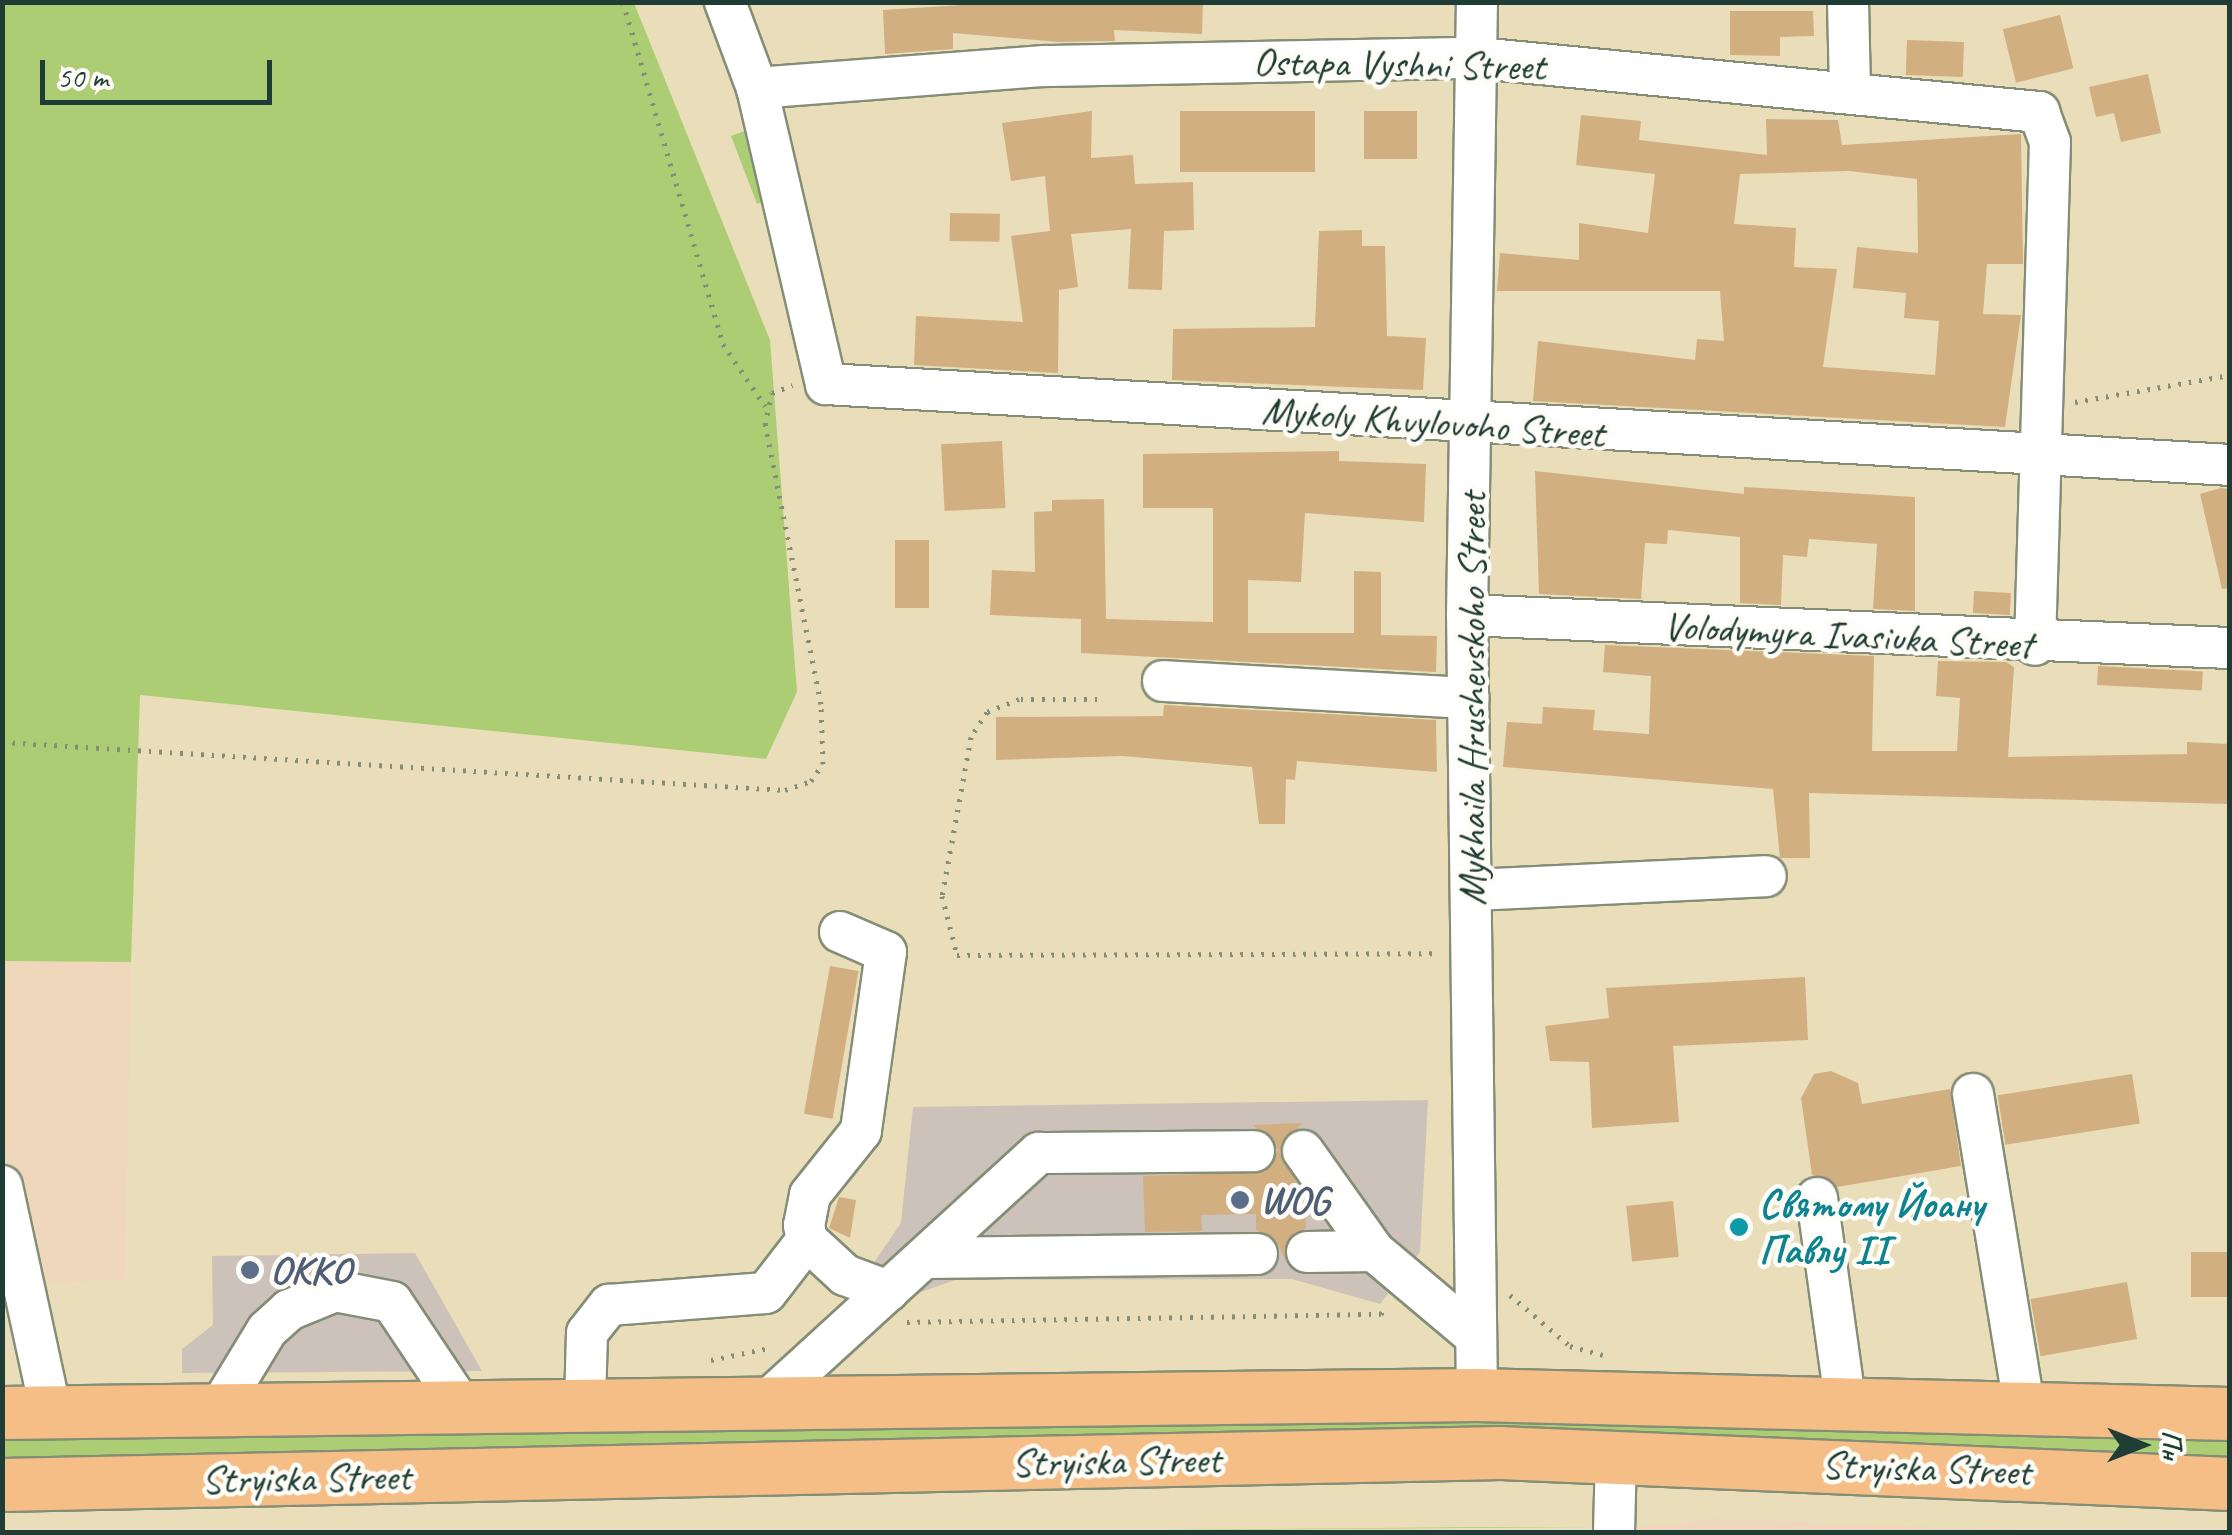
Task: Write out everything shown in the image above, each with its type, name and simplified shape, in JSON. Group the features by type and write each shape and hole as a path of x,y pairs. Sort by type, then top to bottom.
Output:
{"main road":[{"name":"Stryiska Street","path":"27,1413 1476,1395 2230,1414"},
{"name":"Stryiska Street","path":"2,1485 1616,1457 2230,1484"}],"street":[{"path":"725,2 758,88 826,384"},
{"name":"Mykhaila Hrushevskoho Street","path":"1476,1395 1476,953 1467,615 1477,2"},
{"path":"1848,2 1850,92"},
{"name":"Ostapa Vyshni Street","path":"758,88 1044,66 1478,58 2039,112 2050,142 2043,408"},
{"name":"Mykoly Khvylovoho Street","path":"826,384 2041,459 2230,465"},
{"path":"2034,644 2043,408"},
{"name":"Volodymyra Ivasiuka Street","path":"1467,615 2034,644 2230,648"},
{"path":"1162,681 1469,698"},
{"path":"1472,890 1766,876"},
{"path":"585,1404 588,1333 609,1305 766,1294 807,1240 810,1195 860,1131 886,952 840,932"},
{"path":"1974,1094 2024,1406"},
{"path":"767,1402 1039,1153 1254,1151"},
{"path":"1304,1151 1374,1251 1476,1336"},
{"path":"2,1186 27,1413"},
{"path":"1817,1198 1845,1402"},
{"path":"807,1240 878,1302"},
{"path":"1306,1252 1374,1251"},
{"path":"926,1258 1257,1254"},
{"path":"219,1410 288,1310 346,1290 392,1302 461,1406"},
{"path":"1614,1532 1616,1457"}],"path":[{"path":"2,742 785,790 811,781 823,764 821,704 765,406 723,344 623,2"},
{"path":"2043,408 2230,374"},
{"path":"765,406 792,384 826,384"},
{"path":"1097,699 1019,698 988,712 971,737 942,896 958,955 1476,953"},
{"path":"1475,1258 1570,1346 1610,1356"},
{"path":"878,1302 899,1322 1381,1314 1408,1278"},
{"path":"692,1364 788,1340"}],"shaded area":[{"path":"3,961 131,962 125,1279 36,1284 3,1153"},
{"path":"1428,1100 1420,1252 1380,1304 1292,1279 955,1280 910,1296 862,1280 901,1223 913,1107"},
{"path":"415,1253 482,1371 182,1373 182,1349 213,1325 212,1256"},
{"path":"1714,1519 2013,1530 2053,1532 1592,1532"}],"green space":[{"path":"2,3 634,3 770,340 797,692 766,759 140,695 131,962 3,961"},
{"path":"761,125 782,193 757,204 731,136"},
{"path":"1483,1411 2229,1434 2230,1456 1483,1435 3,1460 2,1433"},
{"path":"1486,1527 1592,1527 972,1532"}],"building":[{"path":"1009,2 1203,2 1202,34 1114,30 1115,41 1059,42 953,33 953,49 885,54 883,10"},
{"path":"1730,11 1813,11 1814,36 1780,37 1780,56 1730,55"},
{"path":"2060,15 2073,68 2016,83 2003,29"},
{"path":"1907,40 1964,42 1963,77 1906,75"},
{"path":"2148,74 2161,133 2121,142 2114,113 2096,117 2089,87"},
{"path":"1092,111 1091,158 1133,155 1135,184 1193,182 1194,230 1164,231 1162,290 1128,289 1131,229 1071,234 1078,287 1059,290 1058,373 914,365 916,316 1023,322 1011,236 1050,231 1045,176 1011,181 1002,123"},
{"path":"1180,111 1315,111 1315,172 1180,172"},
{"path":"1364,111 1417,111 1417,159 1364,159"},
{"path":"1581,115 1641,121 1639,140 1767,155 1766,119 1838,120 1842,145 2021,134 2023,264 1987,264 1983,314 2021,315 2005,427 1533,401 1538,341 1695,360 1697,339 1724,341 1720,291 1497,291 1500,253 1579,260 1579,223 1648,233 1655,174 1576,165","holes":["1849,171 1917,179 1918,253 1857,247 1853,288 1906,293 1904,318 1939,321 1935,375 1823,367 1837,269 1794,267 1796,228 1734,224 1740,174"]},
{"path":"950,213 1000,214 1000,242 950,241"},
{"path":"1362,230 1362,246 1385,246 1387,336 1426,338 1423,390 1172,380 1173,329 1315,327 1319,231"},
{"path":"1002,441 1006,508 945,511 941,444"},
{"path":"1339,451 1339,461 1426,464 1424,522 1305,513 1301,582 1248,580 1248,633 1354,633 1354,571 1381,572 1381,635 1437,636 1436,672 1081,653 1081,619 990,615 992,570 1035,572 1034,512 1052,511 1052,500 1104,499 1106,619 1213,622 1213,508 1143,508 1143,454"},
{"path":"1535,471 1744,494 1744,487 1915,497 1915,611 1873,609 1877,544 1809,539 1807,557 1783,555 1781,605 1740,603 1740,537 1668,530 1667,544 1645,543 1641,599 1539,594"},
{"path":"2230,489 2230,588 2222,589 2200,494"},
{"path":"895,540 929,540 929,608 895,608"},
{"path":"1974,591 2011,593 2010,615 1973,613"},
{"path":"1605,645 1874,656 1872,751 1957,751 1960,698 1936,696 1938,661 2006,662 2014,667 2008,757 2187,754 2187,742 2230,744 2230,804 1809,793 1810,858 1780,858 1773,789 1503,767 1507,722 1542,724 1543,707 1595,710 1593,730 1649,734 1651,676 1603,672"},
{"path":"2098,666 2203,671 2202,690 2097,685"},
{"path":"1164,705 1436,720 1437,772 1297,761 1295,780 1286,779 1285,824 1259,824 1252,767 1122,756 996,760 996,717 1163,716"},
{"path":"830,966 859,971 833,1119 804,1114"},
{"path":"1805,977 1808,1040 1673,1046 1679,1122 1592,1128 1589,1062 1550,1061 1545,1026 1609,1018 1606,988"},
{"path":"1831,1071 1858,1083 1862,1104 1950,1089 1961,1166 1837,1187 1812,1175 1801,1098 1814,1074"},
{"path":"2132,1074 2140,1123 2005,1145 1998,1095"},
{"path":"1302,1123 1279,1152 1305,1195 1306,1228 1287,1240 1285,1260 1277,1241 1256,1230 1256,1214 1201,1215 1202,1231 1145,1232 1143,1176 1265,1172 1278,1150 1253,1125"},
{"path":"839,1197 856,1200 850,1238 829,1228"},
{"path":"1673,1201 1679,1257 1632,1262 1626,1206"},
{"path":"2191,1252 2230,1252 2230,1297 2191,1297"},
{"path":"2127,1282 2137,1339 2041,1356 2030,1299"}],"place":[{"name":"WOG","path":"1240,1200"},
{"name":"Святому Йоану Павлу ІІ","path":"1739,1227"},
{"name":"OKKO","path":"250,1270"}]}
